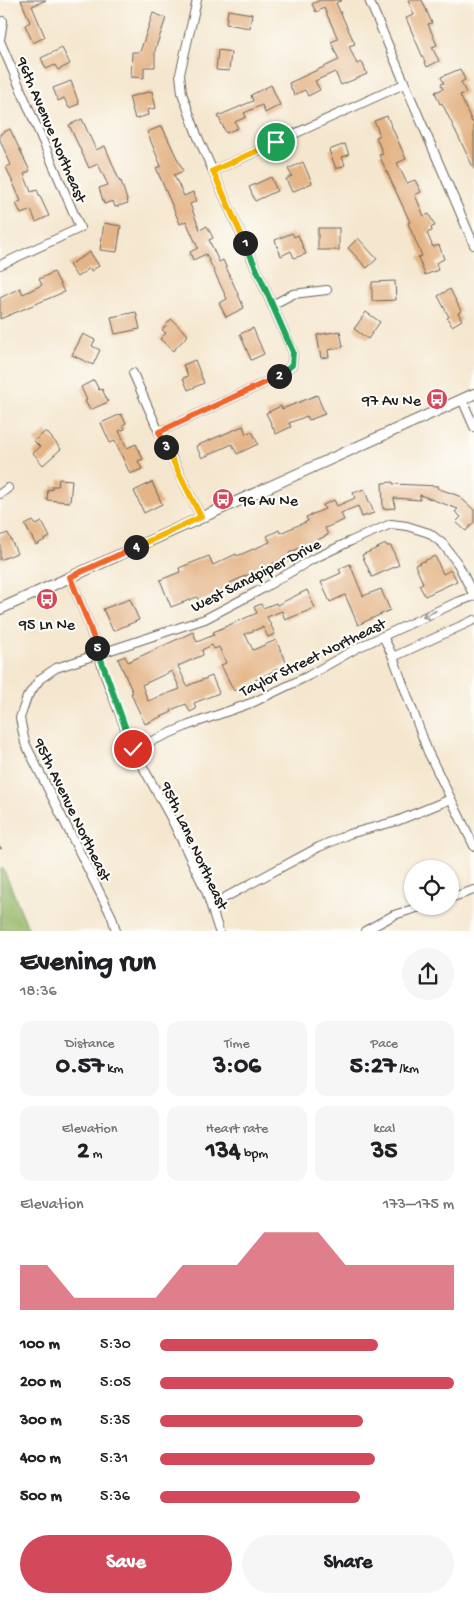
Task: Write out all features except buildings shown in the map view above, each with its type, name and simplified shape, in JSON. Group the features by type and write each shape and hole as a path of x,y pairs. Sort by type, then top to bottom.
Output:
{"street":[{"path":"159,432 279,376 292,365 293,352 197,136 182,93 180,74 197,0"},
{"path":"369,0 474,245"},
{"name":"96th Avenue Northeast","path":"0,265 80,228 0,40 3,21"},
{"path":"213,171 404,84"},
{"path":"272,304 293,294 327,290"},
{"path":"132,373 201,517"},
{"path":"0,609 474,394"},
{"path":"462,399 474,427"},
{"path":"0,494 8,488"},
{"name":"West Sandpiper Drive","path":"27,697 40,680 56,668 205,619 262,589 311,560 391,524 429,533 443,544 458,564 474,596"},
{"name":"95th Lane Northeast","path":"70,577 133,749 171,818 206,891 219,930"},
{"name":"Taylor Street Northeast","path":"133,749 189,725 254,702 308,676 357,648 474,596"},
{"path":"394,657 474,620"},
{"path":"382,636 394,657 428,752 474,846"},
{"name":"95th Avenue Northeast","path":"27,697 20,718 25,743 112,917 116,930"},
{"path":"211,906 319,847 349,834 397,821 451,799"},
{"path":"459,895 474,890"},
{"path":"365,930 404,913"}],"green space":[{"path":"3,868 29,930 0,930 0,870"}],"place":[{"name":"97 Av Ne","path":"437,399"},
{"name":"96 Av Ne","path":"223,499"},
{"name":"95 Ln Ne","path":"47,599"}],"route":[{"path":"133,749 70,577 201,517 159,432 279,376 292,365 293,352 213,171 276,142"}]}
